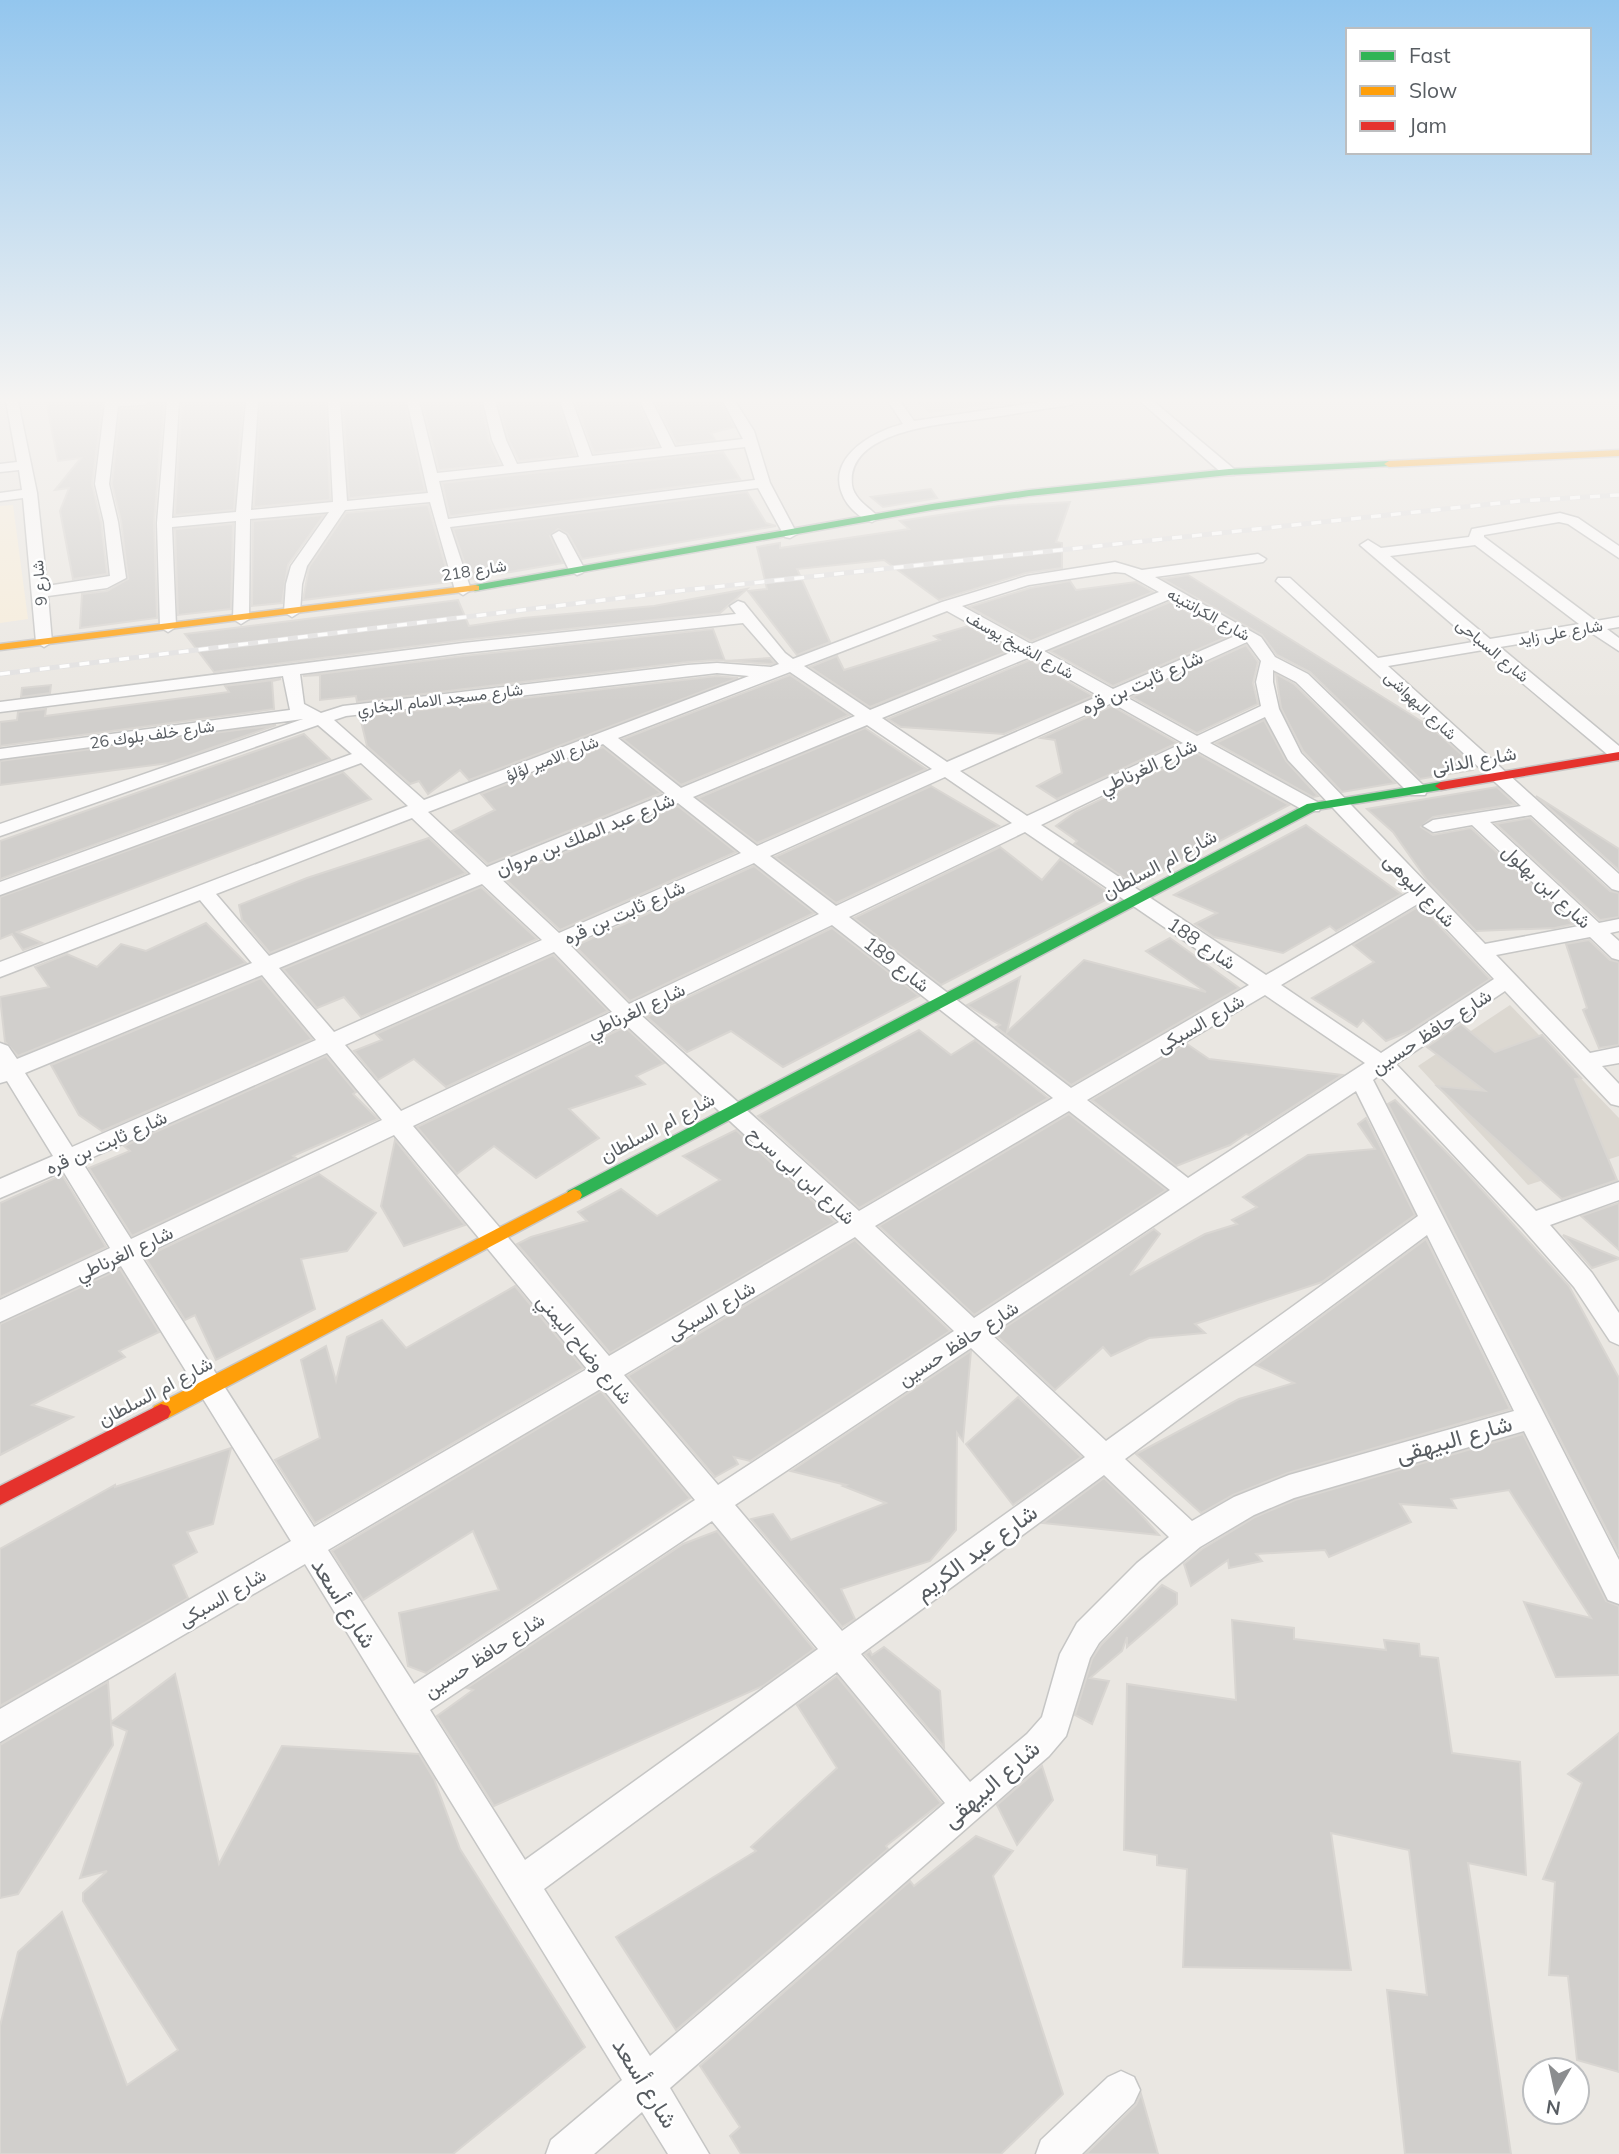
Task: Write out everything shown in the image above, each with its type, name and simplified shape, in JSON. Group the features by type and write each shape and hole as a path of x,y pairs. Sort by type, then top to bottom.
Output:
{"street":[{"name":"شارع 9","path":"31,502 44,642"},
{"path":"40,592 107,583 118,578 106,502"},
{"path":"166,502 168,627"},
{"path":"241,619 244,502"},
{"path":"292,612 294,584 299,565 340,506 340,502"},
{"path":"164,523 387,502"},
{"path":"436,502 463,590"},
{"path":"442,524 618,502"},
{"path":"773,502 790,534"},
{"path":"853,502 872,518"},
{"name":"شارع 218","path":"0,647 463,590 975,502"},
{"path":"1619,553 1573,521 1552,517 1477,532 1477,539 1619,646"},
{"path":"559,535 577,570"},
{"name":"شارع السباحى","path":"1477,539 1373,549 1619,755"},
{"path":"1139,575 1258,559"},
{"name":"شارع الكرانتينه","path":"1111,568 1125,568 1139,575 1261,645 1269,661 1302,678 1418,791"},
{"name":"شارع الامير لؤلؤ","path":"0,970 947,605 1027,581 1111,568"},
{"name":"شارع البهواشى","path":"1284,581 1619,885"},
{"name":"شارع عبد الملك بن مروان","path":"4,1065 264,966 1171,593"},
{"name":"شارع الشيخ يوسف","path":"947,605 1312,807"},
{"name":"شارع 188","path":"291,671 742,612 782,669 868,718 1265,985 1371,1071 1532,1222 1611,1304 1619,1334"},
{"name":"شارع على زايد","path":"1376,663 1619,622"},
{"name":"شارع ثابت بن قره","path":"0,1189 1248,636"},
{"name":"شارع البوهى","path":"1269,661 1263,678 1281,736 1294,756 1619,1098"},
{"name":"شارع مسجد الامام البخاري","path":"0,830 312,715 368,706 688,670 782,669"},
{"path":"0,707 291,671 296,707 312,715"},
{"name":"شارع الغرناطي","path":"0,1312 1272,707"},
{"name":"شارع خلف بلوك 26","path":"0,754 312,715"},
{"name":"شارع ابن ابى سرح","path":"312,715 363,756 627,1014 857,1224 1190,1538"},
{"name":"شارع 189","path":"606,738 1188,1191"},
{"name":"شارع الدانى","path":"1337,803 1619,755"},
{"path":"0,889 363,756"},
{"name":"شارع ام السلطان","path":"0,1496 1312,807 1337,803"},
{"path":"1433,826 1535,809"},
{"name":"شارع ابن بهلول","path":"1476,819 1619,953"},
{"name":"شارع وضاح اليمني","path":"204,892 968,1805"},
{"name":"شارع السبكى","path":"0,1727 1422,893"},
{"path":"1479,952 1619,925"},
{"name":"شارع حافظ حسين","path":"408,1706 1507,980"},
{"path":"1585,1062 1619,1055"},
{"name":"شارع أسعد","path":"4,1065 68,1159 690,2154"},
{"path":"1371,1071 1432,1219 1619,1590"},
{"path":"1532,1222 1619,1191"},
{"name":"شارع عبد الكريم","path":"520,1885 1432,1219"},
{"name":"شارع البيهقى","path":"565,2154 1038,1745 1055,1725 1076,1654 1087,1633 1148,1572 1190,1538 1244,1506 1289,1487 1532,1418"},
{"path":"1055,2154 1121,2090"}],"shaded area":[{"path":"13,505 28,619 0,623 0,506"},
{"path":"1510,1005 1619,1118 1619,1156 1528,1185 1418,1066"}],"building":[{"path":"64,502 96,502 107,574 73,579 60,511"},
{"path":"116,502 156,502 157,618 80,628 82,594 107,591 128,579"},
{"path":"176,502 235,502 234,510 175,515"},
{"path":"254,502 313,502 254,507"},
{"path":"446,502 563,502 450,516"},
{"path":"671,502 753,502 766,523 776,526 582,559 568,534 558,529 550,536 563,563 470,579 453,529"},
{"path":"876,502 916,502 883,507"},
{"path":"1070,502 1056,542 1062,543 1062,568 1026,573 939,600 884,560 797,569 830,642 797,655 748,591 767,589 757,547 780,543 780,548 909,529 900,521 999,506"},
{"path":"428,505 450,582 303,600 309,567 346,513"},
{"path":"324,515 288,565 282,603 252,606 253,521"},
{"path":"233,524 231,609 178,615 175,529"},
{"path":"1188,575 1432,728 1471,763 1473,770 1420,779 1310,672 1277,655 1262,635 1163,579"},
{"path":"1070,581 1076,590 1136,582 1153,592 1031,641 969,607 1030,588"},
{"path":"747,589 720,613 463,640 214,672 185,634 458,600 469,626 523,618 654,606"},
{"path":"1170,602 1229,636 1113,686 1050,651"},
{"path":"968,626 1011,650 870,707 810,667 837,656 844,670 940,640 934,636"},
{"path":"713,629 725,661 688,662 357,702 356,696 320,700 320,675 303,676 463,656"},
{"path":"1246,645 1258,662 1253,683 1258,704 1197,733 1132,697"},
{"path":"770,658 775,663 771,664 728,661"},
{"path":"1030,660 1093,696 1004,734 901,727 888,719"},
{"path":"1276,674 1294,684 1395,783 1342,792 1303,751 1281,708"},
{"path":"790,675 849,715 681,785 623,739"},
{"path":"717,676 738,678 469,780 460,770 428,794 419,781 410,784 367,746 360,717"},
{"path":"281,679 272,681 274,709 0,746 0,722 17,720 18,712 46,709 45,716 229,692 225,686"},
{"path":"51,685 50,693 21,697 22,688"},
{"path":"1112,706 1177,743 1057,799 1037,786 1062,773 1055,740 1041,738"},
{"path":"1264,720 1286,761 1318,796 1313,797 1216,743"},
{"path":"276,725 169,763 0,785 0,761"},
{"path":"865,728 926,769 757,843 698,798"},
{"path":"304,734 330,759 0,879 0,841"},
{"path":"603,747 661,793 488,864 452,831 495,810 481,794"},
{"path":"1196,753 1289,805 1135,885 1074,844 1077,841 1056,826 1075,812"},
{"path":"343,772 371,799 17,932 42,943 23,950 12,934 0,939 0,897"},
{"path":"931,786 999,826 836,903 775,857"},
{"path":"1497,787 1515,804 1433,817 1421,827 1433,835 1471,828 1573,924 1555,928 1476,931 1427,880 1393,832 1367,809"},
{"path":"1536,796 1619,849 1619,870"},
{"path":"678,806 736,852 560,930 504,878"},
{"path":"1530,818 1610,891 1619,893 1619,917 1600,920 1496,824"},
{"path":"1306,825 1401,894 1336,931 1330,926 1283,953 1214,937 1195,924 1217,913 1174,895"},
{"path":"429,838 466,873 270,953 242,920 239,905 307,878"},
{"path":"1000,847 1042,880 1060,859 1113,896 941,985 854,918"},
{"path":"754,866 814,913 630,1001 575,946"},
{"path":"481,887 537,939 361,1017 344,997 317,1008 283,969"},
{"path":"1418,907 1430,916 1490,979 1408,1032 1386,1041 1363,1020 1357,1027 1312,998 1374,962 1353,945"},
{"path":"206,923 246,963 18,1056 5,1042 0,997 49,987 35,967 67,954 97,967 121,944 146,951"},
{"path":"832,928 919,996 783,1067 731,1031 687,1052 647,1017"},
{"path":"1170,938 1239,988 1071,1085 996,1027 1000,1025 967,1005 1020,977 1007,1032 1084,960 1206,992 1146,951"},
{"path":"1589,940 1610,960 1619,962 1619,1045 1599,1048 1583,1010 1587,1008 1566,944"},
{"path":"553,955 608,1011 446,1087 414,1059 378,1080 354,1051 382,1040 376,1034"},
{"path":"261,978 312,1039 102,1131 79,1115 51,1065"},
{"path":"1461,1024 1495,1052 1542,1035 1581,1078 1575,1079 1617,1180 1562,1199 1437,1086 1485,1091 1427,1047"},
{"path":"625,1027 664,1063 636,1076 645,1084 569,1109 599,1138 536,1178 494,1146 457,1174 417,1127"},
{"path":"919,1030 951,1055 975,1040 1048,1098 859,1208 758,1116"},
{"path":"1187,1044 1209,1059 1342,1075 1249,1135 1176,1166 1092,1100"},
{"path":"326,1056 356,1092 353,1094 378,1119 293,1156 296,1158 132,1236 89,1168 130,1151 124,1146"},
{"path":"1395,1100 1465,1171 1569,1286 1619,1378 1619,1554 1388,1104"},
{"path":"1069,1114 1166,1190 974,1315 879,1226"},
{"path":"1366,1118 1415,1215 1322,1282 1195,1324 1205,1333 1149,1338 1111,1356 1103,1347 1055,1390 995,1334 1154,1229 1160,1234 1130,1275 1205,1234 1237,1224 1232,1220 1257,1207 1243,1197 1308,1155 1375,1149 1358,1124"},
{"path":"736,1130 835,1222 610,1353 517,1244 531,1237 587,1221 578,1212 621,1189 657,1216 720,1180 683,1156"},
{"path":"395,1140 465,1225 404,1246 381,1206"},
{"path":"319,1174 376,1213 347,1251 301,1259 315,1309 216,1360 195,1315 185,1320 145,1257"},
{"path":"62,1175 106,1247 0,1297 0,1203"},
{"path":"1619,1203 1619,1250 1581,1216"},
{"path":"1563,1235 1619,1258 1619,1259 1592,1268"},
{"path":"1426,1239 1510,1409 1288,1473 1233,1495 1201,1513 1136,1454 1239,1399 1294,1383 1256,1365"},
{"path":"855,1240 950,1331 750,1461 734,1457 738,1464 715,1477 628,1376"},
{"path":"120,1269 159,1332 119,1351 125,1357 32,1405 73,1417 0,1455 0,1324"},
{"path":"515,1286 583,1368 315,1523 275,1460 320,1438 301,1360 326,1346 336,1381 347,1337 382,1320 406,1348"},
{"path":"971,1351 963,1441 957,1433 956,1530 930,1561 841,1589 855,1619 842,1627 751,1519 773,1514 791,1540 886,1503 843,1486 846,1485 791,1471"},
{"path":"601,1391 690,1498 426,1673 408,1666 399,1613 499,1590 473,1531 363,1600 332,1551"},
{"path":"1018,1397 1081,1457 1013,1505 966,1444"},
{"path":"1523,1434 1606,1601 1619,1606 1619,1675 1556,1677 1524,1602 1591,1618 1509,1490 1451,1499 1456,1508 1400,1504 1411,1522 1329,1557 1325,1550 1256,1554 1262,1561 1229,1568 1228,1560 1191,1586 1184,1564 1202,1549 1255,1517 1295,1500"},
{"path":"231,1448 213,1524 187,1532 197,1552 173,1565 188,1598 0,1706 0,1549 115,1485"},
{"path":"1104,1478 1137,1510 1159,1535 1043,1523"},
{"path":"717,1531 814,1649 763,1686 494,1806 437,1716 473,1690 467,1688 683,1544"},
{"path":"1162,1585 1177,1593 1177,1604 1127,1647 1127,1637 1122,1651 1090,1678 1109,1681 1092,1724 1075,1715 1092,1659 1101,1645"},
{"path":"1232,1620 1294,1628 1294,1639 1386,1650 1384,1640 1419,1644 1420,1656 1438,1658 1452,1753 1520,1762 1526,1875 1468,1863 1511,2154 1405,2154 1387,1990 1427,1995 1409,1850 1331,1833 1351,1970 1183,1967 1187,1869 1157,1865 1157,1855 1124,1850 1127,1684 1236,1700"},
{"path":"884,1647 940,1691 944,1747 865,1654 870,1651 872,1655"},
{"path":"175,1674 219,1864 282,1746 419,1754 434,1779 460,1849 585,2047 453,2154 0,2154 0,2026 18,1952 62,1912 127,2085 178,2050 83,1901 83,1893 107,1871 80,1878 127,1731 111,1724 113,1745 18,1894 0,1898 0,1745 108,1682 111,1722"},
{"path":"837,1676 941,1803 886,1846 888,1849 676,2030 616,1937 756,1851 751,1847 837,1768 797,1705"},
{"path":"1619,1733 1619,2072 1591,2064 1591,2056 1577,2056 1568,1976 1549,1975 1555,1882 1543,1879 1582,1783 1568,1774"},
{"path":"1042,1766 1053,1800 1017,1845 997,1805"},
{"path":"976,1836 1013,1851 993,1876 1063,2094 1001,2154 741,2154 730,2136 740,2127 700,2066 910,1881 914,1886"},
{"path":"1141,2094 1158,2154 1086,2154 1136,2105"}],"railway":[{"path":"0,674 686,590 1514,502"}],"traffic: fast":[{"path":"475,588 970,502"},
{"path":"574,1195 1312,807 1441,786"}],"traffic: slow":[{"path":"0,647 475,588"},
{"path":"161,1412 574,1195"}],"traffic: jam":[{"path":"1441,786 1619,756"},
{"path":"0,1496 161,1412"}]}
